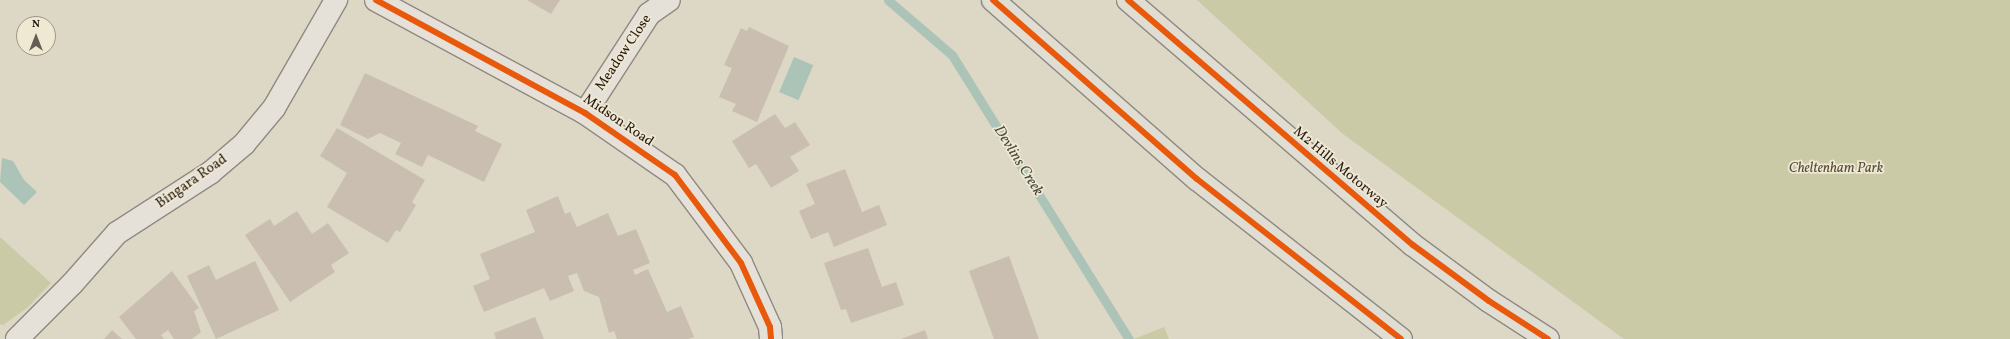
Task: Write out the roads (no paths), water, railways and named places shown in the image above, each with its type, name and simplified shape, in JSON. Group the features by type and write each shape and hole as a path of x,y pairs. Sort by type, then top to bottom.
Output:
{"highway":[{"path":"993,0 1197,179 1400,339"},
{"name":"M2 Hills Motorway","path":"1128,0 1413,245 1489,301 1548,339"}],"street":[{"name":"Bingara Road","path":"17,339 72,284 117,233 210,173 244,144 274,108 336,0"},
{"name":"Midson Road","path":"376,0 585,113 675,175 741,263 770,327 771,339"},
{"name":"Meadow Close","path":"585,113 649,14 669,0"}],"waterway":[{"name":"Devlins Creek","path":"888,0 952,55 1129,339"}],"park label":[{"name":"Cheltenham Park","path":"1836,169"}]}
